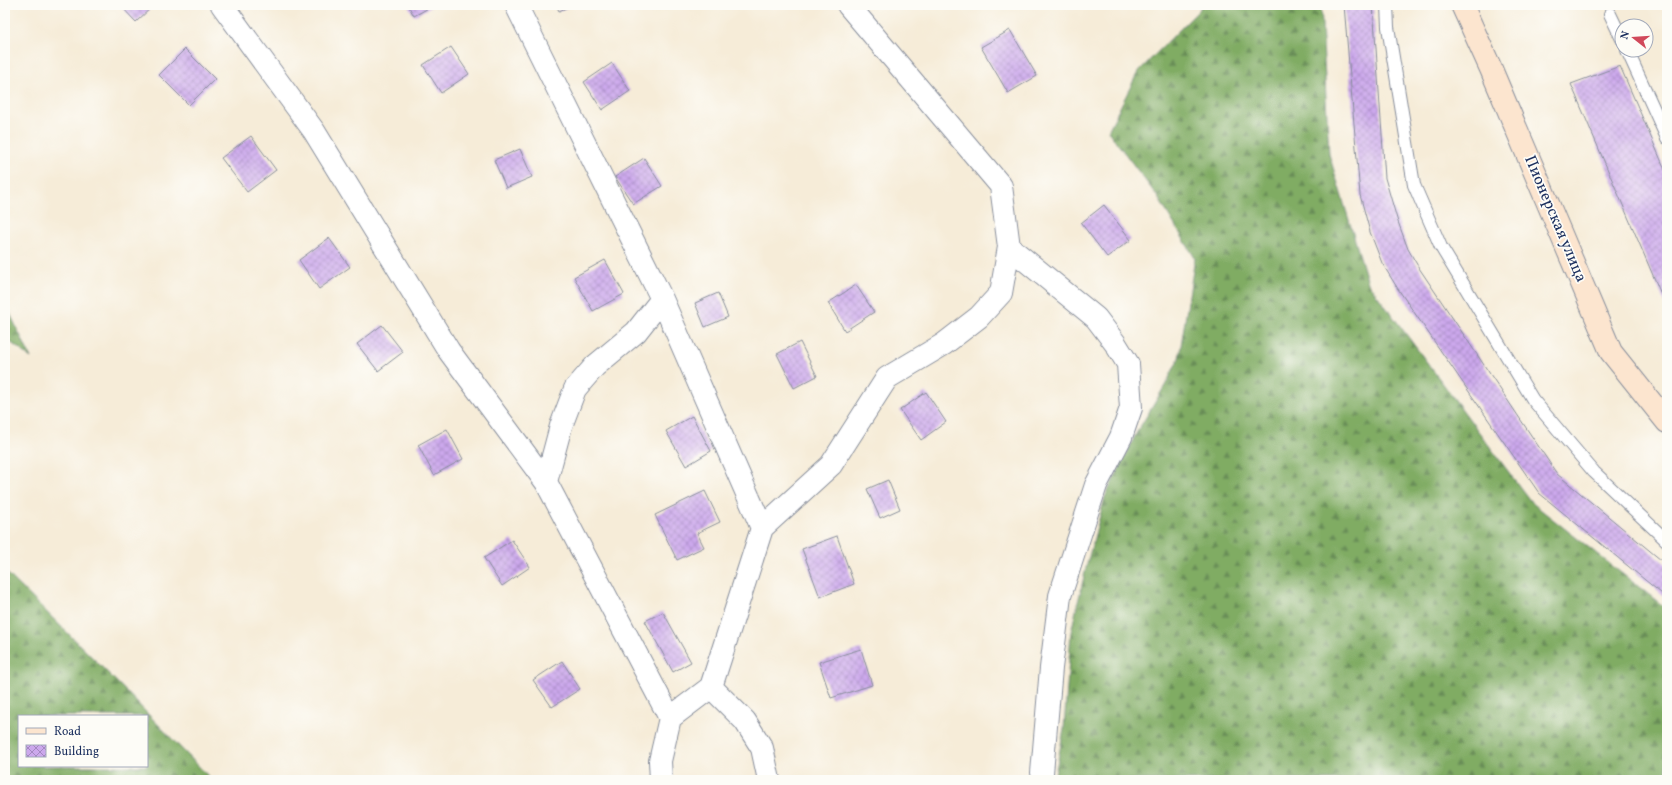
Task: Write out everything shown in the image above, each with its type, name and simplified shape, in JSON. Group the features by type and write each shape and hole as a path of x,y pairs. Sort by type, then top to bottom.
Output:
{"main road":[{"name":"Пионерская улица","path":"1462,5 1491,69 1611,352 1667,422"}],"street":[{"path":"222,5 314,131 449,351 546,482 670,718"},
{"path":"516,5 662,298 762,528"},
{"path":"662,780 660,761 670,718 712,687 762,528 831,465 887,378 944,344 979,317 1001,293 1010,247 1001,186 848,5"},
{"path":"1010,247 1096,318 1106,330 1128,364 1132,408 1121,437 1096,485 1060,596 1051,668 1042,773"},
{"path":"546,482 561,426 575,389 595,366 636,332 662,298"},
{"path":"712,687 745,721 759,743 762,748 769,780"}],"lane":[{"path":"1387,5 1388,27 1414,185 1441,248 1533,400 1594,472 1667,541"},
{"path":"1610,14 1614,22"},
{"path":"1631,58 1667,138"}],"green space":[{"path":"1201,5 1321,5 1329,154 1368,283 1531,502 1667,609 1667,780 1054,780 1064,729 1071,632 1105,497 1137,432 1166,384 1179,358 1195,258 1157,196 1108,131 1138,72 1200,9"},
{"path":"5,303 31,358 5,338"},
{"path":"5,571 110,675 212,780 5,780"}],"building":[{"path":"120,5 154,5 136,22"},
{"path":"408,5 434,5 414,16"},
{"path":"556,5 573,5 559,11"},
{"path":"1344,5 1373,5 1385,178 1397,219 1408,249 1419,268 1557,474 1667,565 1667,598 1539,493 1398,289 1382,263 1370,232 1360,195"},
{"path":"1010,30 1037,76 1008,93 981,47"},
{"path":"451,47 469,74 441,93 423,65"},
{"path":"185,49 215,79 189,105 159,75"},
{"path":"612,63 630,91 602,110 584,82"},
{"path":"1620,66 1667,174 1667,308 1571,84"},
{"path":"251,136 276,170 247,192 221,158"},
{"path":"520,149 532,177 506,188 494,160"},
{"path":"644,158 662,186 633,204 615,177"},
{"path":"1104,205 1131,240 1107,257 1081,223"},
{"path":"329,238 350,267 319,289 299,260"},
{"path":"605,260 624,294 593,311 574,277"},
{"path":"856,285 874,312 845,331 828,303"},
{"path":"718,293 728,317 705,327 695,303"},
{"path":"382,325 403,352 378,371 357,344"},
{"path":"800,342 817,376 794,388 777,354"},
{"path":"926,392 946,422 921,440 900,410"},
{"path":"692,416 711,451 686,466 666,431"},
{"path":"447,429 463,459 434,475 418,445"},
{"path":"888,480 900,509 880,518 867,489"},
{"path":"705,491 720,522 697,533 704,547 677,560 655,515"},
{"path":"837,536 854,584 820,597 802,549"},
{"path":"512,540 530,567 502,586 484,558"},
{"path":"663,612 691,662 673,672 645,621"},
{"path":"861,649 872,685 831,698 819,662"},
{"path":"562,661 580,689 552,707 533,680"}]}
